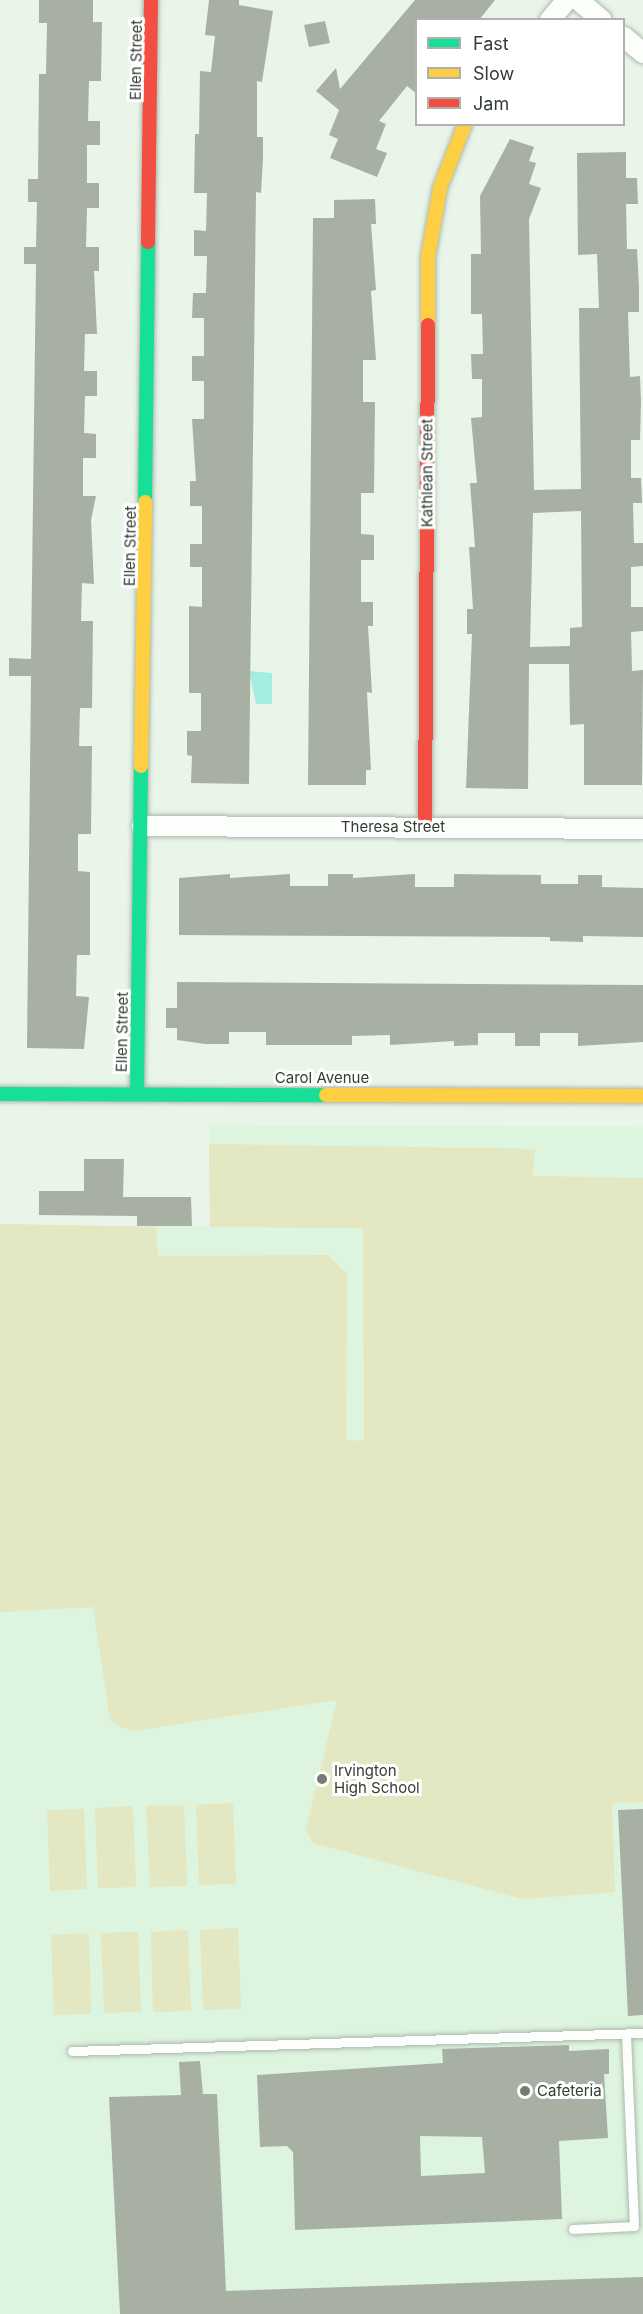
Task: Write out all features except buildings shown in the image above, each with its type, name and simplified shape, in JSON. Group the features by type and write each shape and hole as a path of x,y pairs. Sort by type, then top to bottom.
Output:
{"street":[{"name":"Ellen Street","path":"137,1093 152,0"},
{"path":"552,18 567,0"},
{"path":"578,0 600,18"},
{"path":"625,38 643,53"},
{"name":"Kathlean Street","path":"425,827 428,258 440,188 464,126"},
{"name":"Theresa Street","path":"142,826 643,829"},
{"name":"Carol Avenue","path":"0,1094 643,1096"}],"lane":[{"path":"72,2051 643,2033"},
{"path":"573,2229 634,2226 626,2034"}],"shaded area":[{"name":"Irvington High School","path":"209,1125 643,1127 643,2314 0,2314 0,1224 210,1227"},
{"path":"209,1144 535,1149 533,1176 643,1178 643,1802 612,1803 615,1892 522,1899 313,1843 306,1830 337,1700 134,1731 120,1727 110,1719 93,1607 0,1612 0,1224 156,1227 158,1256 328,1255 347,1274 346,1440 364,1441 363,1228 210,1227"},
{"path":"233,1803 236,1884 199,1885 196,1805"},
{"path":"184,1805 187,1886 150,1887 146,1806"},
{"path":"133,1806 136,1887 98,1888 95,1808"},
{"path":"84,1809 87,1889 50,1891 47,1810"},
{"path":"238,1928 241,2009 203,2010 200,1930"},
{"path":"188,1930 191,2011 153,2012 151,1932"},
{"path":"138,1932 141,2012 104,2013 101,1933"},
{"path":"89,1933 91,2014 54,2015 51,1935"}],"water":[{"path":"249,671 272,673 272,704 256,704"}],"traffic: fast":[{"path":"145,502 148,242"},
{"path":"137,1093 141,766"},
{"path":"0,1094 326,1095"}],"traffic: slow":[{"path":"428,325 428,257 440,188 464,126"},
{"path":"141,766 145,502"},
{"path":"326,1095 643,1096"}],"traffic: jam":[{"path":"148,242 151,0"},
{"path":"425,827 428,325"}],"place":[{"name":"Irvington High School","path":"322,1779"},
{"name":"Cafeteria","path":"525,2091"}]}
